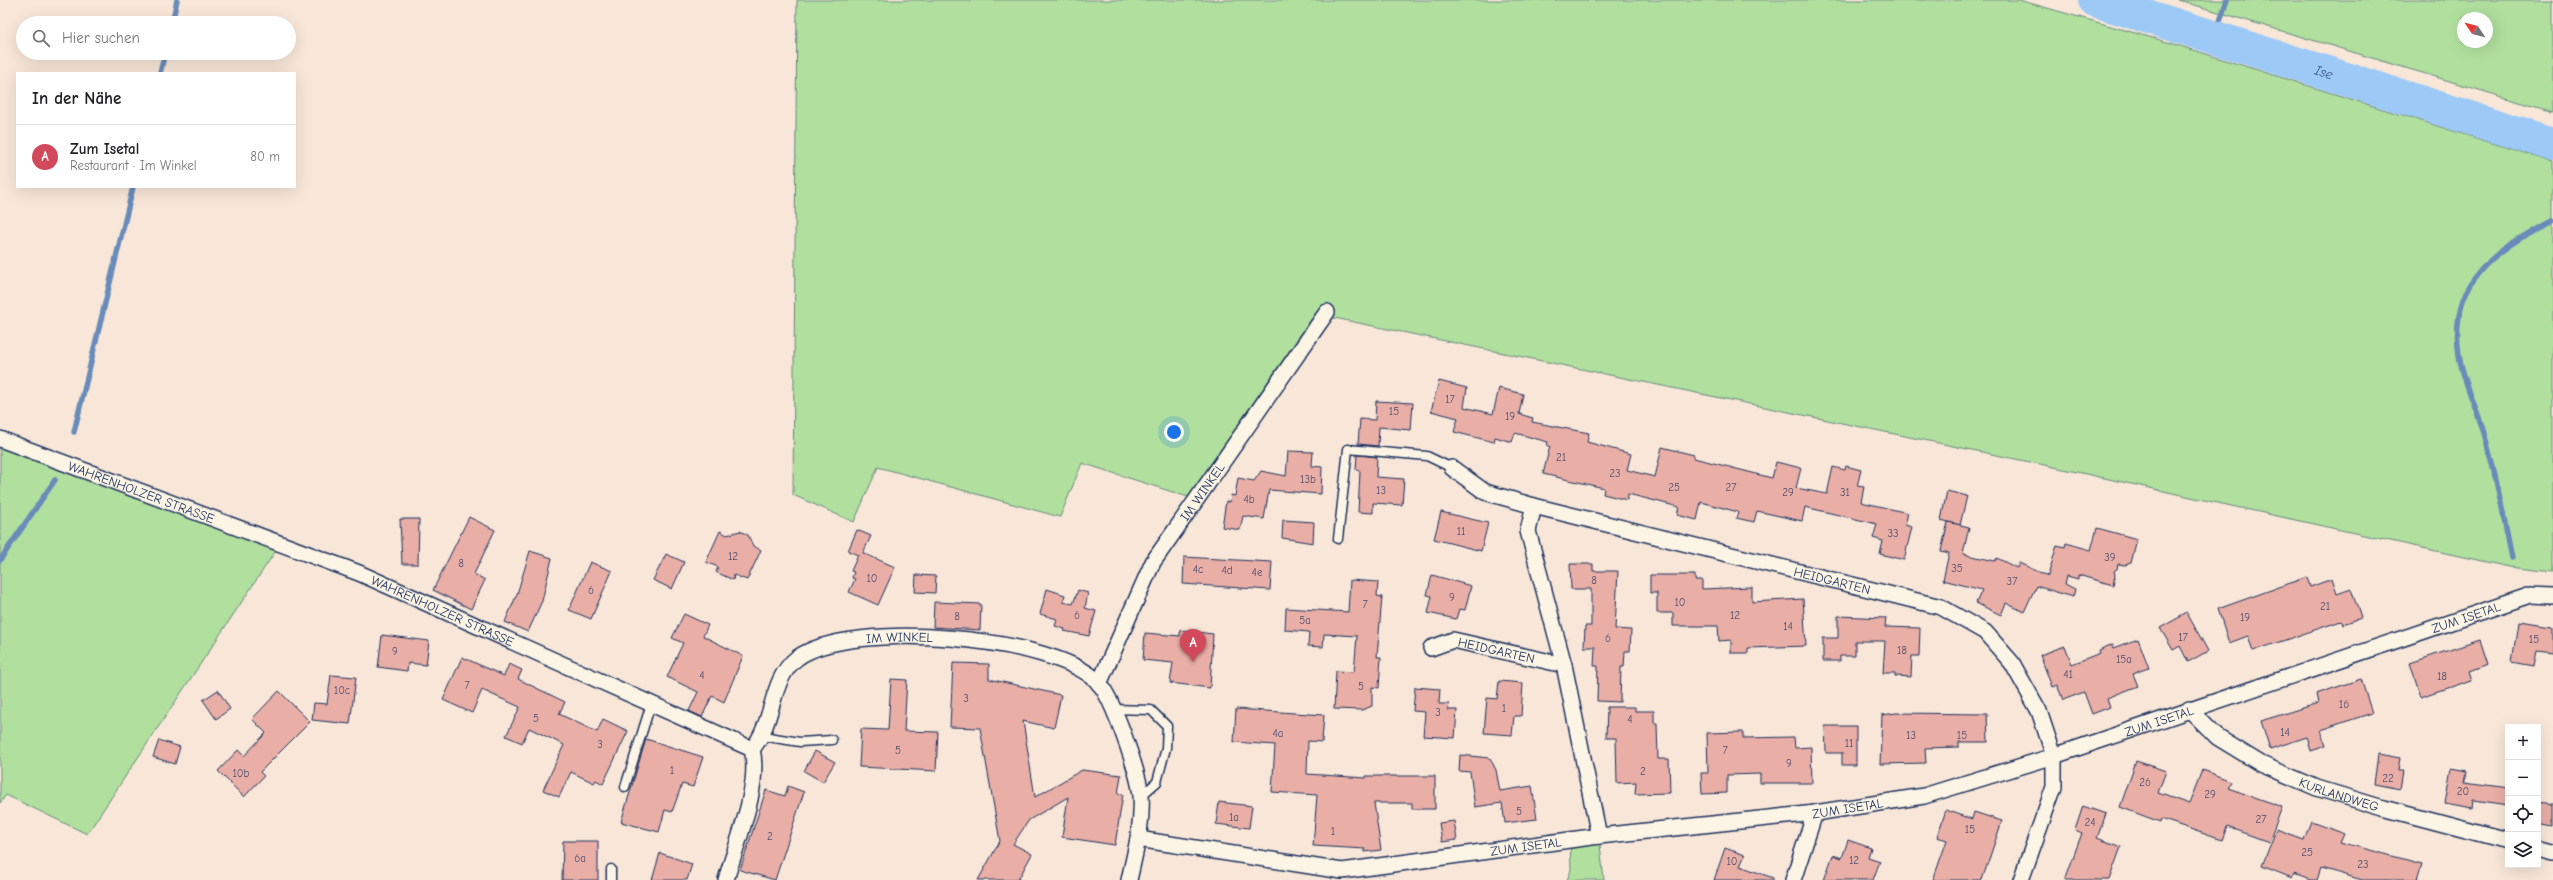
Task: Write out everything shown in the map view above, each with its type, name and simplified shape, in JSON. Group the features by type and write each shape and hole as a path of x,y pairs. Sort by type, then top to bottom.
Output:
{"street":[{"name":"IM WINKEL","path":"1099,684 1153,562 1327,312"},
{"name":"WAHRENHOLZER STRASSE","path":"0,439 359,573 752,749"},
{"name":"HEIDGARTEN","path":"1452,468 1485,492 1534,506 1941,607 1985,632 2012,663 2039,711 2054,756 2054,787 2021,880"},
{"path":"1534,506 1528,531 1564,665 1599,836"},
{"name":"ZUM ISETAL","path":"1138,839 1340,875 1599,836 1815,813 1924,796 2054,756 2531,594 2553,596"},
{"name":"IM WINKEL","path":"752,749 762,736 780,680 786,669 811,650 852,640 922,636 1008,647 1053,656 1086,672 1099,684 1112,708 1132,761 1141,796 1138,839 1129,880"},
{"name":"HEIDGARTEN","path":"1431,648 1453,640 1564,665"},
{"name":"KURLANDWEG","path":"2189,709 2223,741 2261,764 2317,788 2383,808 2505,840"},
{"path":"726,880 751,793 754,758 752,749"},
{"path":"1793,880 1815,813"},
{"path":"2541,849 2553,852"}],"lane":[{"path":"1338,539 1348,449 1427,456 1452,468"},
{"path":"625,787 651,704"},
{"path":"1112,708 1151,710 1167,726 1166,748 1157,782 1141,796"},
{"path":"762,736 800,742 832,740"},
{"path":"611,869 611,880"}],"green space":[{"path":"797,0 2019,0 2174,44 2553,162 2553,572 2509,567 2054,467 1315,314 1188,497 1082,463 1060,517 878,467 854,522 793,495"},
{"path":"2178,0 2553,0 2553,112"},
{"path":"0,431 285,537 87,834 6,795 0,803"},
{"path":"1599,836 1604,880 1567,880 1571,870 1570,840"}],"building":[{"path":"1439,381 1467,388 1464,407 1493,414 1499,388 1523,394 1519,414 1533,418 1532,422 1589,433 1587,442 1631,454 1627,470 1655,477 1662,447 1694,455 1694,458 1772,478 1776,462 1801,468 1796,488 1827,494 1833,467 1845,470 1846,466 1861,470 1857,486 1864,487 1861,502 1908,513 1905,525 1912,527 1904,560 1880,554 1883,541 1873,538 1877,524 1805,507 1802,521 1757,511 1754,522 1736,518 1738,512 1701,502 1697,520 1677,515 1679,507 1628,494 1627,500 1603,494 1604,488 1543,474 1550,446 1547,446 1548,442 1515,433 1512,442 1495,437 1494,442 1454,432 1458,418 1431,411"},
{"path":"1376,401 1413,403 1411,430 1379,427 1378,446 1358,444 1360,419 1375,420"},
{"path":"1288,451 1313,452 1312,466 1322,467 1321,494 1269,490 1264,519 1243,516 1240,530 1222,527 1226,501 1230,502 1231,495 1235,496 1238,478 1254,481 1261,471 1286,476"},
{"path":"1357,455 1377,457 1376,477 1404,479 1402,505 1373,503 1373,513 1358,512 1360,471 1356,470"},
{"path":"1947,491 1967,496 1960,525 1941,520"},
{"path":"1441,512 1488,523 1481,551 1434,539"},
{"path":"469,517 495,530 474,574 485,580 471,609 433,590"},
{"path":"400,519 419,519 418,564 402,564"},
{"path":"1283,520 1314,522 1313,543 1282,538"},
{"path":"1948,522 1969,527 1963,554 1995,561 1997,558 2017,568 2019,563 2048,576 2057,545 2065,547 2066,543 2091,550 2097,528 2137,539 2131,563 2125,565 2118,564 2117,569 2114,571 2115,575 2113,585 2078,575 2078,579 2067,576 2065,584 2075,589 2073,597 2036,586 2024,612 2006,603 2001,615 1976,603 1982,590 1943,580 1949,553 1941,551"},
{"path":"857,530 871,536 863,553 895,567 878,605 849,592 855,579 852,578 854,572 851,571 858,555 848,551"},
{"path":"720,531 727,535 740,531 748,535 753,546 761,550 747,580 734,575 733,580 716,572 718,567 706,562"},
{"path":"530,551 552,558 542,601 528,632 505,622 517,594"},
{"path":"666,554 684,562 672,589 653,580"},
{"path":"1184,557 1272,562 1270,590 1183,584"},
{"path":"590,562 612,571 591,619 569,610"},
{"path":"1570,564 1593,564 1593,571 1618,571 1615,629 1631,630 1630,651 1625,651 1624,667 1621,667 1620,702 1597,701 1598,666 1594,666 1595,647 1584,647 1585,626 1591,626 1591,589 1571,589"},
{"path":"916,575 936,576 935,593 915,592"},
{"path":"1432,575 1471,586 1465,610 1459,609 1456,619 1428,613 1432,596 1427,595"},
{"path":"1650,575 1695,575 1695,580 1702,580 1702,589 1752,587 1752,602 1803,599 1806,646 1748,648 1748,653 1731,653 1731,640 1719,641 1718,626 1673,626 1673,613 1657,613 1657,593 1650,593"},
{"path":"2307,577 2310,587 2332,579 2337,594 2351,589 2361,618 2343,624 2341,621 2253,651 2248,636 2229,643 2218,609"},
{"path":"1350,580 1378,582 1377,596 1382,597 1377,657 1381,657 1379,688 1372,687 1372,706 1362,710 1334,709 1336,671 1354,672 1357,636 1324,634 1323,647 1308,646 1309,632 1285,630 1286,608 1348,612"},
{"path":"1047,589 1065,595 1063,602 1073,604 1078,590 1088,593 1085,608 1096,611 1089,636 1064,631 1065,629 1055,626 1057,619 1040,614"},
{"path":"934,602 981,604 980,630 933,627"},
{"path":"2187,613 2208,651 2188,662 2180,646 2173,650 2160,628"},
{"path":"684,614 708,625 703,636 743,656 724,702 712,696 702,717 689,711 698,692 667,677 683,643 672,638"},
{"path":"1838,616 1886,618 1885,627 1920,628 1919,656 1912,656 1911,677 1895,676 1895,673 1883,673 1885,641 1855,641 1855,656 1840,656 1840,661 1823,661 1823,638 1838,638"},
{"path":"2518,622 2553,627 2553,653 2537,651 2534,666 2512,662"},
{"path":"1180,630 1213,634 1210,688 1170,683 1173,663 1143,660 1145,633 1180,636"},
{"path":"382,635 429,641 426,665 408,663 407,671 378,667"},
{"path":"2138,639 2149,668 2133,674 2138,686 2107,698 2110,707 2092,714 2084,692 2063,700 2057,685 2052,687 2040,655 2065,646 2072,664 2100,653 2099,650 2113,644 2114,648"},
{"path":"2480,640 2488,664 2469,671 2472,680 2421,697 2410,663"},
{"path":"462,657 504,676 509,664 522,670 518,679 565,702 559,714 597,732 603,719 628,731 603,784 596,780 594,783 571,772 559,797 543,790 564,745 529,728 522,743 506,736 520,707 482,690 472,713 443,700"},
{"path":"953,663 989,664 989,679 1061,695 1054,728 1023,721 1035,797 1082,770 1121,775 1118,794 1123,794 1115,845 1062,837 1068,797 1029,820 1013,844 1032,854 1018,880 978,880 1000,841 980,728 950,727"},
{"path":"331,675 356,677 350,724 312,720 314,703 327,704"},
{"path":"891,679 907,680 904,731 938,732 936,771 859,767 861,729 888,730"},
{"path":"2361,679 2372,713 2320,730 2326,746 2311,751 2307,737 2270,749 2261,721 2318,703 2316,694"},
{"path":"1499,681 1523,683 1521,716 1514,716 1512,735 1484,733 1487,698 1497,699"},
{"path":"1415,687 1440,689 1439,704 1449,704 1448,710 1457,710 1455,738 1423,736 1425,712 1413,711"},
{"path":"218,690 230,709 216,719 203,700"},
{"path":"279,691 310,722 260,772 264,776 244,797 218,771 238,750 244,756 266,733 252,719"},
{"path":"1607,707 1635,707 1635,711 1654,711 1654,723 1657,723 1658,759 1669,759 1670,793 1635,794 1636,782 1617,783 1616,738 1606,738"},
{"path":"1236,709 1324,715 1322,742 1308,741 1307,774 1366,778 1366,776 1435,776 1435,809 1412,809 1412,803 1374,803 1381,850 1365,852 1365,849 1313,846 1317,795 1272,792 1275,745 1234,742"},
{"path":"1896,713 1987,714 1988,742 1959,742 1959,747 1925,748 1926,763 1880,764 1882,715"},
{"path":"1825,726 1856,726 1856,765 1842,765 1842,753 1826,753"},
{"path":"1743,732 1743,738 1794,737 1795,748 1811,747 1812,783 1760,783 1760,774 1727,775 1727,793 1702,794 1701,773 1708,773 1707,733"},
{"path":"646,739 703,757 693,787 682,784 672,812 665,810 659,832 621,822"},
{"path":"159,740 180,747 175,764 153,757"},
{"path":"815,751 835,762 823,782 804,771"},
{"path":"2378,754 2400,758 2398,771 2403,771 2400,789 2374,784"},
{"path":"1460,755 1490,758 1496,770 1500,791 1532,786 1537,819 1505,823 1502,803 1475,807 1470,772 1459,771"},
{"path":"2136,761 2166,771 2158,793 2189,804 2202,770 2231,781 2228,788 2282,807 2269,842 2227,827 2222,840 2161,819 2160,822 2120,807"},
{"path":"2451,768 2467,771 2465,782 2505,788 2505,806 2473,801 2472,809 2445,804"},
{"path":"788,786 804,792 775,880 740,870 766,790 785,796"},
{"path":"1219,802 1252,806 1249,828 1216,824"},
{"path":"2541,802 2553,804 2553,825 2541,823"},
{"path":"2083,806 2106,814 2097,838 2121,847 2109,880 2065,880 2082,833 2075,830"},
{"path":"1946,810 1972,819 1974,812 2002,821 1982,880 1933,880 1947,840 1937,837"},
{"path":"1454,821 1457,840 1442,842 1439,823"},
{"path":"2311,821 2344,833 2340,842 2422,864 2417,880 2362,880 2321,868 2317,880 2310,880 2294,874 2292,878 2262,866 2276,830 2304,840"},
{"path":"1848,840 1871,848 1868,857 1880,861 1873,880 1824,880 1833,855 1842,858"},
{"path":"563,841 598,841 598,880 562,880"},
{"path":"1725,848 1745,855 1740,866 1773,878 1773,880 1714,880"},
{"path":"660,853 692,864 687,880 652,880"}],"waterway":[{"path":"174,16 177,0"},
{"name":"Ise","path":"2095,0 2553,144"},
{"path":"2215,36 2227,0"},
{"path":"160,72 163,60"},
{"path":"74,432 133,188"},
{"path":"2512,558 2488,446 2461,365 2458,329 2461,307 2469,288 2480,271 2495,256 2512,243 2553,220"},
{"path":"0,560 55,480"}],"place":[{"name":"Zum Isetal","path":"1193,662"}]}
